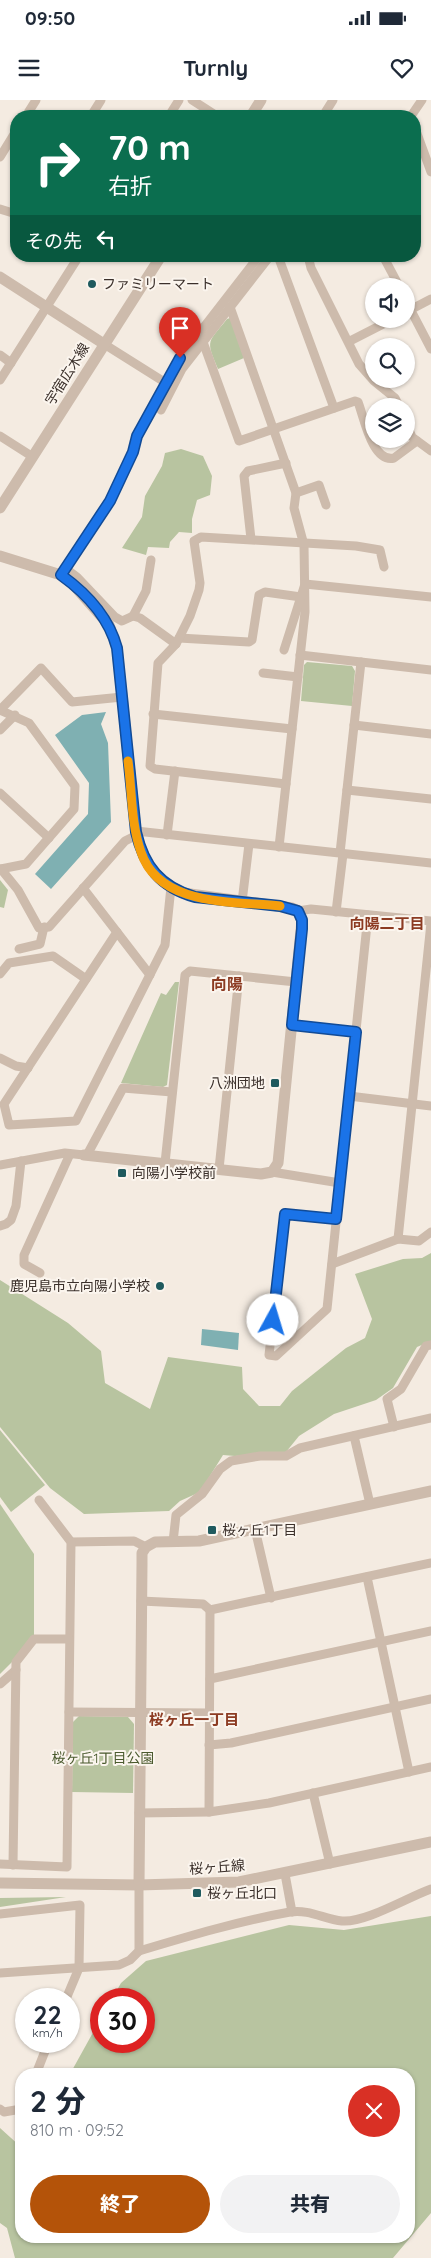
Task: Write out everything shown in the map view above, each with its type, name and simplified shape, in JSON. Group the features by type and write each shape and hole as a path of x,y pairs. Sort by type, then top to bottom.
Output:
{"street":[{"path":"192,100 208,110"},
{"path":"0,157 10,141"},
{"path":"421,144 431,172"},
{"path":"0,380 75,262"},
{"name":"宇宿広木線","path":"0,508 157,262"},
{"path":"63,572 110,501 133,452 137,436 180,358 254,262"},
{"path":"161,410 182,369 265,262"},
{"path":"280,262 334,408"},
{"path":"310,262 363,369 395,398"},
{"path":"386,262 395,278"},
{"path":"0,277 166,383"},
{"path":"415,307 431,299"},
{"path":"230,307 275,429 296,493 294,508 304,545 306,584 298,677 279,847"},
{"path":"415,321 431,349"},
{"path":"350,341 375,328"},
{"path":"203,342 239,441 334,408 358,402 374,448 383,457 394,458 417,441 431,451"},
{"path":"0,356 11,363"},
{"path":"0,436 33,456"},
{"path":"251,539 244,476 248,470 286,463"},
{"path":"296,493 319,485 326,505"},
{"path":"286,784 154,769 150,766 158,663 178,641 199,590 200,582 194,541 201,537 251,539 304,545 356,546 380,550 384,566"},
{"path":"0,556 77,577 115,618 122,621 133,616 146,590 151,560"},
{"path":"63,572 92,604 112,631 117,648 136,833 142,855 154,873 171,888 195,897 280,906 298,911 311,909 431,922 398,1238"},
{"path":"306,584 431,597"},
{"path":"284,650 306,584"},
{"path":"133,616 140,618 178,641 249,642 252,640 259,595 265,592 301,597"},
{"path":"300,655 431,670"},
{"path":"336,912 361,662"},
{"path":"122,698 72,702 41,668 0,710 29,723 75,786 74,809 26,864 0,869 18,890 39,928 49,926 125,841 136,833 431,864"},
{"path":"262,673 298,677"},
{"path":"153,714 292,729"},
{"path":"0,730 14,715"},
{"path":"354,726 431,734"},
{"path":"167,835 175,771"},
{"path":"347,790 431,799"},
{"path":"0,793 49,838"},
{"path":"242,902 249,844"},
{"path":"83,888 150,975"},
{"path":"117,932 4,1104 2,1108 9,1125 76,1121 165,945 171,888"},
{"path":"272,1172 278,1163 292,1025 302,920 298,911"},
{"path":"336,1219 285,1214 269,1355 276,1356 327,1309 368,915"},
{"path":"19,949 40,944 44,927"},
{"path":"0,974 9,963 53,956 86,978"},
{"path":"165,1163 185,975 190,971 296,982"},
{"path":"219,1169 239,976"},
{"path":"292,1025 356,1032"},
{"path":"0,1058 28,1068"},
{"path":"86,1155 123,1088 172,1092"},
{"path":"349,1096 431,1106"},
{"path":"0,1165 70,1154 261,1174 272,1172 340,1183"},
{"path":"40,1273 24,1264 24,1255 70,1154"},
{"path":"0,1226 6,1224 14,1214 21,1161"},
{"path":"332,1264 398,1238 419,1241 431,1232"},
{"path":"394,1427 387,1399 401,1389 426,1346 431,1345"},
{"path":"173,1542 176,1515 202,1494 220,1469 231,1461 260,1456 286,1456 300,1448 431,1418"},
{"path":"354,1436 370,1504"},
{"path":"140,1951 138,1885 141,1601 142,1554 146,1546 155,1542 199,1541 431,1491"},
{"path":"0,1864 67,1867 71,1542 39,1500"},
{"path":"255,1529 271,1598"},
{"path":"71,1542 134,1541 146,1546"},
{"path":"210,1610 431,1563"},
{"path":"367,1577 409,1772"},
{"path":"141,1601 203,1604 210,1610 209,1812"},
{"path":"210,1680 431,1631"},
{"path":"13,1865 16,1662 34,1639 70,1639"},
{"path":"0,1684 16,1670"},
{"path":"209,1745 231,1743 431,1699"},
{"path":"69,1712 210,1713"},
{"path":"139,1813 209,1812 243,1808 431,1768"},
{"path":"314,1794 330,1864"},
{"name":"桜ヶ丘線","path":"0,1883 138,1885 221,1883 285,1874 431,1842"},
{"path":"285,1874 292,1912"},
{"path":"1,1975 120,1965 130,1960 140,1951 224,1926 292,1912 307,1912 344,1921 376,1914 431,1889"},
{"path":"0,1914 80,1904 79,1968 71,1988"},
{"path":"38,2068 44,2053"},
{"path":"0,2109 4,2112 15,2110"}],"green space":[{"path":"230,318 244,358 218,369 211,352 210,342 227,319"},
{"path":"181,449 203,456 212,476 210,495 197,500 192,519 192,533 179,532 170,542 169,548 148,547 146,555 122,548 142,517 145,496 162,466 165,453"},
{"path":"307,662 352,666 355,671 352,706 301,701 304,665"},
{"path":"0,880 8,890 4,908 0,907"},
{"path":"175,982 179,982 167,1085 163,1087 121,1083 161,993 166,995"},
{"path":"431,1253 431,1341 417,1347 393,1388 376,1400 334,1414 299,1436 286,1452 235,1456 223,1455 200,1492 180,1501 169,1511 84,1514 50,1488 0,1427 0,1280 68,1323 101,1351 105,1383 150,1409 168,1357 242,1367 243,1389 259,1406 280,1406 292,1391 346,1348 365,1338 372,1319 355,1274 403,1259 422,1258"},
{"path":"0,1430 45,1485 11,1512 0,1497"},
{"path":"0,1504 34,1554 34,1640 0,1674"},
{"name":"桜ヶ丘1丁目公園","path":"79,1716 128,1717 134,1724 133,1793 72,1792 73,1722"},
{"path":"66,1897 0,1907 0,1898"},
{"path":"431,1916 431,2213 415,2232 415,2068 73,2068 90,2038 90,2053 155,2053 155,1988 118,1988 121,1983 146,1961 289,1925 344,1930"},
{"path":"0,2128 15,2142 15,2243 406,2243 393,2258 15,2258 7,2228 0,2223"}],"water":[{"path":"106,712 101,724 108,743 111,822 51,889 35,874 88,814 89,783 55,735 82,715"},
{"path":"202,1329 239,1333 238,1350 201,1345"}],"slow traffic":[{"path":"128,761 136,832 142,855 154,873 171,888 195,897 280,906"}],"place":[{"name":"ファミリーマート","path":"92,284"},
{"name":"八洲団地","path":"275,1083"},
{"name":"向陽小学校前","path":"122,1173"},
{"name":"鹿児島市立向陽小学校","path":"160,1286"},
{"name":"桜ヶ丘1丁目","path":"212,1530"},
{"name":"桜ヶ丘北口","path":"197,1893"}],"district":[{"name":"向陽二丁目","path":"387,924"},
{"name":"向陽","path":"227,984"},
{"name":"桜ヶ丘一丁目","path":"194,1720"}],"route":[{"path":"180,358 137,436 133,452 110,501 61,575 72,583 109,624 117,648 136,832 142,855 154,873 171,888 183,893 195,897 280,906 298,911 302,920 302,929 292,1025 356,1032 336,1219 285,1214 273,1320"}]}
